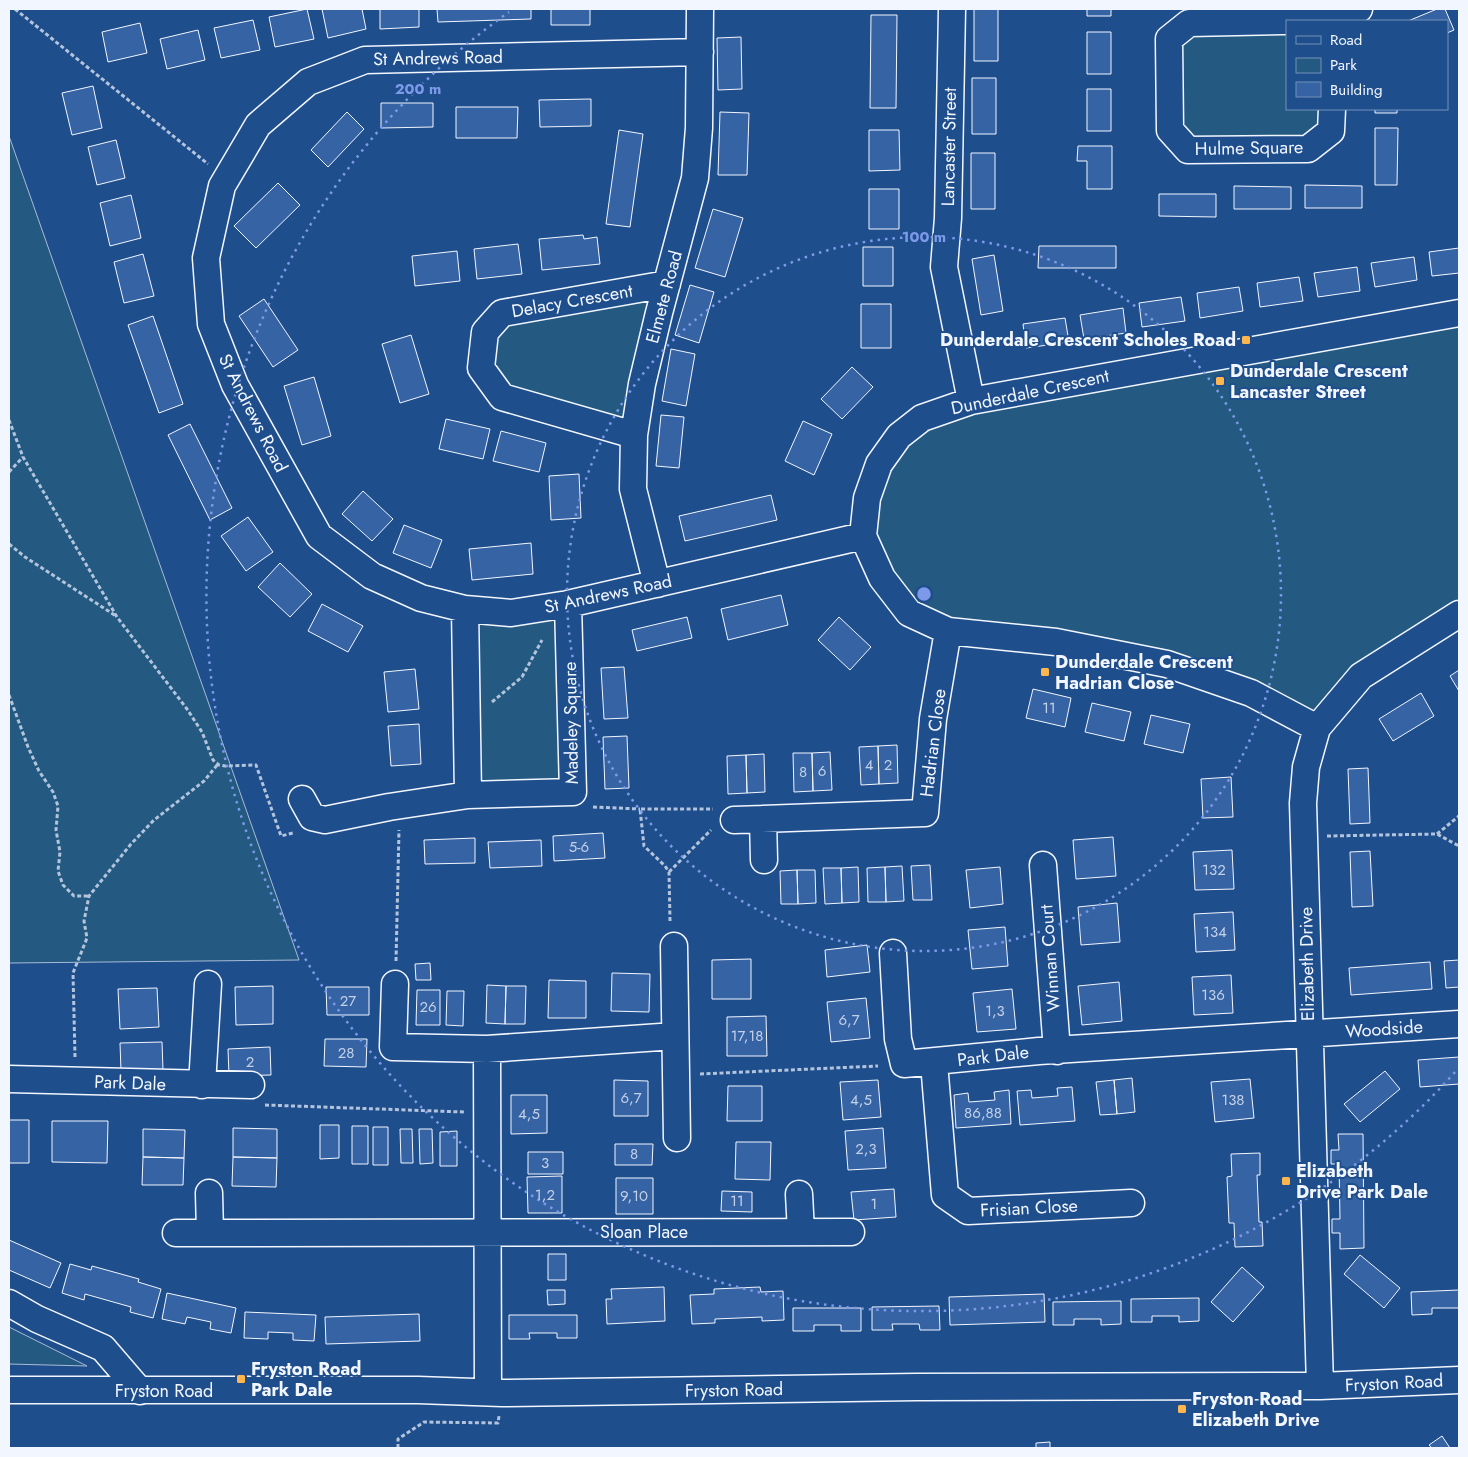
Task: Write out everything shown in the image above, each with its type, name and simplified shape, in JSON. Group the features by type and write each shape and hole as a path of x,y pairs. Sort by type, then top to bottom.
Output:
{"street":[{"name":"Elmete Road","path":"657,584 633,489 634,435 642,384 695,178 699,128 700,9"},
{"name":"Lancaster Street","path":"952,9 948,218 944,267 971,401"},
{"name":"Hulme Square","path":"1338,20 1359,9"},
{"name":"Hulme Square","path":"1286,22 1189,23 1169,39 1170,130 1188,150 1308,149 1331,131 1332,110"},
{"name":"St Andrews Road","path":"700,52 365,60 308,82 258,125 222,186 206,258 211,324 235,385 319,536 372,576 421,598 465,609 511,613 561,605 863,536"},
{"name":"Delacy Crescent","path":"634,435 502,397 481,368 485,332 502,313 667,284"},
{"name":"Dunderdale Crescent","path":"863,536 867,498 879,464 899,436 922,418 971,401 1459,313"},
{"path":"863,536 882,578 909,613 948,630 1056,642 1167,664 1251,693 1317,728"},
{"name":"Madeley Square","path":"302,799 312,817 325,820 400,805 468,795 574,792 561,605"},
{"path":"465,609 468,795"},
{"name":"Elizabeth Drive","path":"1320,1386 1304,837 1306,767 1317,728 1361,676 1459,614"},
{"name":"Hadrian Close","path":"730,817 763,819 925,814 933,720 948,630"},
{"path":"763,819 764,860"},
{"name":"Winnan Court","path":"1043,865 1057,1051"},
{"path":"674,946 677,1138"},
{"path":"893,953 898,1039 904,1064"},
{"path":"202,1085 208,984"},
{"path":"395,984 393,1047 487,1049 675,1036"},
{"name":"Woodside","path":"1309,1034 1459,1024"},
{"name":"Park Dale","path":"904,1064 934,1063 1039,1050 1057,1051 1309,1034"},
{"path":"487,1049 486,1233 495,1393"},
{"name":"Frisian Close","path":"934,1063 945,1196 968,1212 1131,1203"},
{"name":"Park Dale","path":"9,1080 251,1085"},
{"path":"210,1193 210,1233"},
{"path":"799,1194 801,1232"},
{"name":"Sloan Place","path":"176,1233 850,1232"},
{"path":"9,1303 38,1319 103,1348 140,1391"},
{"name":"Fryston Road","path":"9,1390 418,1390 495,1393 916,1387 1320,1386 1459,1380"}],"path":[{"path":"15,9 226,178"},
{"path":"9,420 23,457 117,617 187,709 202,732 213,760 225,766 256,765 281,836 299,832"},
{"path":"9,472 23,457"},
{"path":"9,544 25,557 117,617"},
{"path":"467,715 491,703 522,677 540,649 561,605"},
{"path":"9,695 28,747 39,771 53,792 58,806 56,830 60,852 58,871 63,885 74,896 90,896"},
{"path":"76,1081 73,973 87,938 84,921 90,896 131,844 154,820 204,781 218,764"},
{"path":"574,792 573,806 640,809 717,808 730,817 669,872"},
{"path":"395,984 400,805"},
{"path":"640,809 644,846 669,872 670,929 674,946"},
{"path":"1437,834 1459,816"},
{"path":"1304,837 1437,834 1459,846"},
{"path":"676,1075 904,1064"},
{"path":"251,1085 250,1105 487,1113"},
{"path":"398,1448 398,1440 424,1422 498,1423 495,1393"}],"green space":[{"path":"1286,21 1286,110 1331,110 1308,149 1188,150 1170,130 1169,39"},
{"path":"9,136 299,960 9,963"},
{"path":"667,284 634,435 502,397 485,332 502,313"},
{"path":"1459,313 1459,614 1317,728 1251,693 948,631 882,578 867,498 922,418"},
{"path":"568,604 573,792 468,795 465,609"},
{"path":"9,1327 87,1366 9,1364"}],"building":[{"path":"307,9 314,39 275,47 269,17"},
{"path":"322,9 362,9 366,29 328,38"},
{"path":"380,9 419,9 419,27 380,29"},
{"path":"437,9 531,9 531,19 438,22"},
{"path":"551,9 590,9 590,25 551,25"},
{"path":"974,9 998,9 998,61 974,61"},
{"path":"1087,9 1111,9 1111,16 1087,16"},
{"path":"1437,9 1445,9 1454,30 1448,33 1448,20 1410,20"},
{"path":"871,15 897,15 896,108 870,108"},
{"path":"253,20 260,50 221,58 214,28"},
{"path":"140,23 147,53 108,62 102,32"},
{"path":"198,30 205,60 167,69 160,39"},
{"path":"1087,32 1111,32 1111,74 1087,74"},
{"path":"741,37 742,89 718,90 717,38"},
{"path":"972,78 996,78 996,134 972,134"},
{"path":"93,86 102,128 72,135 62,93"},
{"path":"1087,89 1111,89 1111,131 1087,131"},
{"path":"591,99 591,126 540,127 539,100"},
{"path":"381,103 433,103 433,127 381,128"},
{"path":"456,107 518,107 517,138 456,138"},
{"path":"1375,110 1397,110 1397,113 1375,113"},
{"path":"347,112 364,129 328,167 311,150"},
{"path":"720,112 749,113 747,175 718,175"},
{"path":"1375,128 1398,128 1397,185 1375,185"},
{"path":"619,130 643,134 630,227 606,224"},
{"path":"869,130 899,130 900,170 869,171"},
{"path":"116,140 125,178 97,185 88,147"},
{"path":"1078,146 1112,146 1112,189 1087,189 1087,161 1077,161"},
{"path":"971,153 995,153 995,209 971,209"},
{"path":"278,183 300,205 256,248 234,226"},
{"path":"1305,185 1362,186 1362,208 1305,208"},
{"path":"1234,186 1291,187 1291,209 1234,209"},
{"path":"869,189 899,189 899,229 869,229"},
{"path":"1159,194 1216,194 1216,217 1159,216"},
{"path":"131,195 141,238 110,246 100,203"},
{"path":"713,209 743,218 725,277 695,268"},
{"path":"583,235 584,239 597,237 600,264 542,270 539,239"},
{"path":"518,244 522,274 477,279 474,249"},
{"path":"1039,246 1116,246 1116,268 1038,268"},
{"path":"863,247 893,247 893,286 863,286"},
{"path":"1459,248 1459,273 1432,276 1429,252"},
{"path":"457,251 460,281 415,286 412,256"},
{"path":"143,254 154,296 124,303 114,262"},
{"path":"994,255 1003,311 981,315 972,259"},
{"path":"1414,257 1417,280 1375,287 1371,263"},
{"path":"1357,267 1360,291 1318,297 1314,273"},
{"path":"1299,277 1303,301 1260,307 1257,283"},
{"path":"690,285 714,292 699,343 675,335"},
{"path":"1239,287 1243,311 1200,318 1197,293"},
{"path":"1181,297 1185,321 1142,327 1139,303"},
{"path":"264,299 298,350 273,367 239,316"},
{"path":"861,304 891,304 891,348 861,348"},
{"path":"1123,308 1126,333 1084,339 1080,315"},
{"path":"153,316 183,404 159,413 128,325"},
{"path":"1065,318 1069,342 1026,348 1023,324"},
{"path":"411,335 429,394 400,403 382,344"},
{"path":"671,349 695,354 686,406 662,401"},
{"path":"852,367 873,387 842,419 821,399"},
{"path":"314,377 331,436 302,445 284,386"},
{"path":"661,415 684,417 679,468 656,466"},
{"path":"446,419 490,429 483,459 439,449"},
{"path":"803,421 832,434 814,475 785,461"},
{"path":"190,424 232,508 210,520 168,435"},
{"path":"501,431 546,443 539,472 493,461"},
{"path":"579,474 581,518 551,520 549,476"},
{"path":"363,491 393,519 372,541 342,514"},
{"path":"771,495 777,520 685,541 679,516"},
{"path":"248,517 273,552 246,571 221,536"},
{"path":"404,525 442,540 431,568 393,553"},
{"path":"531,543 533,574 472,580 469,549"},
{"path":"280,563 312,594 290,617 258,587"},
{"path":"781,595 788,625 728,640 721,609"},
{"path":"322,604 363,626 348,652 308,631"},
{"path":"687,617 692,638 637,651 632,630"},
{"path":"839,617 871,647 850,670 818,640"},
{"path":"624,667 628,718 604,719 601,668"},
{"path":"415,669 419,709 388,712 384,672"},
{"path":"1459,670 1459,691 1450,676"},
{"path":"1033,689 1071,698 1065,727 1026,718"},
{"path":"1421,693 1434,716 1393,741 1379,719"},
{"path":"1092,703 1131,712 1124,741 1085,732"},
{"path":"1151,715 1190,724 1183,753 1144,744"},
{"path":"419,724 421,764 391,766 388,726"},
{"path":"627,736 629,788 605,789 603,737"},
{"path":"897,745 898,783 879,784 878,746"},
{"path":"878,746 879,784 861,785 859,747"},
{"path":"830,752 832,790 813,791 812,753"},
{"path":"793,753 812,753 813,791 794,792"},
{"path":"764,754 765,792 747,793 746,755"},
{"path":"746,755 747,793 728,794 727,756"},
{"path":"1368,768 1370,823 1350,824 1348,769"},
{"path":"1231,777 1233,817 1203,818 1201,779"},
{"path":"603,833 605,858 554,861 553,836"},
{"path":"1113,837 1116,876 1076,879 1073,840"},
{"path":"475,838 475,863 425,864 424,840"},
{"path":"541,840 542,866 490,868 488,842"},
{"path":"1232,850 1234,889 1195,890 1193,852"},
{"path":"1370,851 1373,906 1352,907 1350,852"},
{"path":"930,865 932,900 913,900 911,866"},
{"path":"902,866 904,901 886,902 885,867"},
{"path":"858,867 859,902 842,903 841,868"},
{"path":"885,867 886,902 868,902 867,868"},
{"path":"1000,867 1003,904 970,908 966,870"},
{"path":"823,868 841,868 842,903 825,904"},
{"path":"797,870 815,870 816,903 798,904"},
{"path":"797,870 798,904 781,904 780,871"},
{"path":"1117,903 1120,942 1081,945 1078,907"},
{"path":"1233,912 1235,950 1196,952 1194,914"},
{"path":"1005,927 1008,966 972,969 968,930"},
{"path":"867,945 870,972 827,977 825,950"},
{"path":"751,959 751,999 712,999 712,960"},
{"path":"1459,960 1459,987 1446,988 1444,961"},
{"path":"1430,962 1432,989 1351,995 1349,968"},
{"path":"430,963 431,980 416,980 415,964"},
{"path":"612,973 650,974 649,1012 611,1011"},
{"path":"1231,975 1233,1013 1194,1015 1192,977"},
{"path":"549,980 586,981 586,1018 548,1018"},
{"path":"1119,982 1122,1021 1082,1025 1078,986"},
{"path":"487,985 506,986 505,1024 486,1023"},
{"path":"273,986 273,1024 236,1025 235,987"},
{"path":"506,986 526,986 525,1024 505,1024"},
{"path":"326,987 369,987 369,1015 327,1015"},
{"path":"157,988 159,1027 120,1029 118,989"},
{"path":"1012,989 1016,1029 977,1032 973,993"},
{"path":"417,990 440,990 440,1025 416,1025"},
{"path":"447,991 464,991 463,1026 446,1025"},
{"path":"866,998 870,1038 831,1042 827,1002"},
{"path":"766,1016 767,1056 727,1056 727,1017"},
{"path":"325,1039 367,1039 366,1067 324,1066"},
{"path":"162,1042 163,1070 121,1071 120,1043"},
{"path":"270,1047 271,1075 229,1076 228,1049"},
{"path":"1459,1057 1459,1084 1420,1087 1418,1060"},
{"path":"1385,1071 1400,1089 1360,1122 1344,1104"},
{"path":"1132,1078 1135,1112 1117,1114 1114,1080"},
{"path":"1250,1079 1254,1118 1215,1122 1211,1082"},
{"path":"614,1080 648,1081 648,1116 614,1116"},
{"path":"878,1080 881,1117 843,1120 840,1082"},
{"path":"1114,1080 1117,1114 1100,1115 1096,1082"},
{"path":"728,1086 762,1086 762,1121 727,1121"},
{"path":"1072,1087 1075,1121 1020,1125 1017,1091 1031,1090 1032,1098 1058,1096 1057,1088"},
{"path":"1009,1090 1011,1124 956,1128 954,1095 968,1093 969,1102 995,1100 994,1092"},
{"path":"511,1095 547,1095 547,1133 511,1134"},
{"path":"9,1120 29,1120 29,1163 9,1163"},
{"path":"52,1121 108,1121 107,1163 52,1162"},
{"path":"320,1125 339,1125 339,1158 320,1159"},
{"path":"352,1126 368,1126 368,1164 352,1164"},
{"path":"373,1127 388,1127 388,1165 373,1165"},
{"path":"233,1128 277,1129 277,1158 233,1157"},
{"path":"883,1128 886,1168 848,1170 845,1131"},
{"path":"143,1129 185,1130 184,1158 143,1157"},
{"path":"400,1129 412,1129 413,1163 401,1163"},
{"path":"419,1129 432,1129 433,1163 420,1164"},
{"path":"457,1131 457,1166 440,1166 440,1132"},
{"path":"1338,1134 1363,1134 1364,1248 1340,1249 1340,1233 1332,1233 1332,1219 1340,1219 1339,1164 1331,1164 1331,1150 1339,1150"},
{"path":"736,1142 771,1142 770,1180 735,1179"},
{"path":"615,1144 653,1144 652,1165 615,1165"},
{"path":"528,1152 563,1152 563,1174 528,1174"},
{"path":"1260,1153 1260,1175 1257,1175 1259,1222 1262,1222 1263,1246 1235,1247 1234,1223 1229,1223 1227,1177 1232,1176 1231,1154"},
{"path":"143,1157 184,1158 183,1185 142,1185"},
{"path":"233,1157 277,1158 276,1187 232,1186"},
{"path":"562,1176 562,1213 528,1213 527,1177"},
{"path":"616,1178 653,1178 653,1214 616,1214"},
{"path":"894,1189 896,1217 854,1220 851,1192"},
{"path":"722,1191 752,1192 752,1212 721,1211"},
{"path":"9,1240 61,1263 50,1288 9,1270"},
{"path":"548,1254 566,1254 566,1280 548,1280"},
{"path":"1360,1255 1400,1288 1384,1308 1344,1274"},
{"path":"70,1264 91,1270 92,1266 139,1279 138,1282 161,1289 153,1318 130,1312 131,1307 85,1294 84,1300 62,1293"},
{"path":"1242,1267 1264,1287 1233,1322 1211,1302"},
{"path":"664,1287 665,1321 607,1324 606,1299 612,1299 611,1289"},
{"path":"760,1287 761,1292 783,1291 784,1320 762,1321 762,1317 715,1319 715,1323 692,1324 690,1295 714,1294 714,1289"},
{"path":"547,1290 565,1290 565,1304 548,1305"},
{"path":"1459,1290 1459,1308 1432,1308 1432,1314 1412,1315 1411,1292"},
{"path":"167,1293 236,1308 231,1333 210,1329 211,1322 187,1317 185,1324 162,1319"},
{"path":"1044,1294 1045,1322 950,1325 949,1297"},
{"path":"1199,1298 1199,1321 1179,1322 1179,1316 1152,1316 1152,1322 1131,1322 1131,1299"},
{"path":"1121,1301 1121,1324 1101,1325 1101,1319 1074,1319 1074,1325 1053,1325 1053,1302"},
{"path":"939,1306 940,1330 920,1330 919,1324 892,1324 893,1330 872,1330 872,1307"},
{"path":"793,1308 861,1308 861,1331 841,1331 841,1325 814,1325 814,1331 793,1331"},
{"path":"245,1312 316,1315 314,1341 293,1340 293,1333 268,1332 268,1339 244,1338"},
{"path":"419,1314 420,1341 326,1344 325,1317"},
{"path":"509,1315 577,1315 577,1338 557,1338 557,1333 529,1333 530,1339 509,1339"},
{"path":"1442,1436 1450,1448 1432,1448 1429,1445"},
{"path":"1050,1442 1050,1448 1036,1448 1036,1443"}],"place":[{"name":"Dunderdale Crescent Scholes Road","path":"1246,340"},
{"name":"Dunderdale Crescent Lancaster Street","path":"1220,381"},
{"name":"Dunderdale Crescent Hadrian Close","path":"1045,672"},
{"name":"Elizabeth Drive Park Dale","path":"1286,1181"},
{"name":"Fryston Road Park Dale","path":"241,1379"},
{"name":"Fryston Road Elizabeth Drive","path":"1182,1409"}]}
